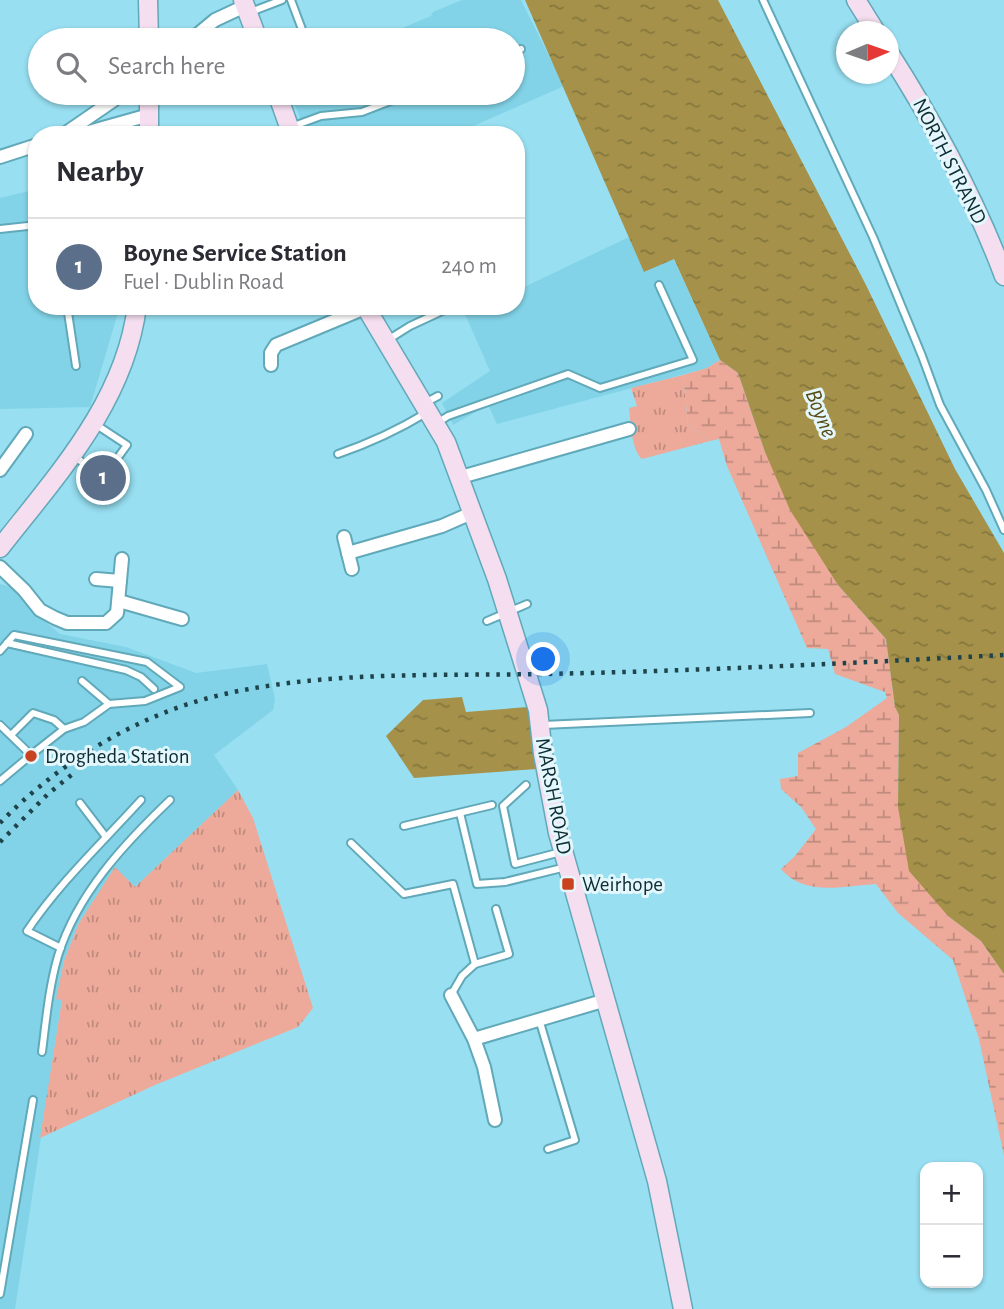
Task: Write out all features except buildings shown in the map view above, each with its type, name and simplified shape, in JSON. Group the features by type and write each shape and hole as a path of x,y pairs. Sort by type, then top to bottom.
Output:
{"main road":[{"path":"148,0 149,28"},
{"path":"856,0 869,21"},
{"path":"245,6 253,28"},
{"name":"NORTH STRAND","path":"899,68 961,177 1004,276"},
{"path":"149,105 149,126"},
{"path":"281,105 289,126"},
{"path":"0,548 73,455 109,398 125,357 135,315"},
{"name":"MARSH ROAD","path":"370,315 431,409 461,477 508,612 538,710 543,754 566,859 657,1181 683,1309"}],"street":[{"path":"205,28 215,20 245,6"},
{"path":"76,126 107,105"},
{"path":"110,126 149,115"},
{"path":"0,157 28,148"},
{"path":"271,365 271,353 276,345 346,315"},
{"path":"461,477 629,429"},
{"path":"0,470 26,434"},
{"path":"348,553 442,526 474,512"},
{"path":"344,537 352,569"},
{"path":"0,567 40,610 67,623 106,623 117,613 122,559"},
{"path":"96,579 120,580"},
{"path":"119,601 183,619"},
{"path":"451,995 474,1038 484,1067 495,1120"},
{"path":"474,1038 606,1000"}],"lane":[{"path":"245,6 282,0"},
{"path":"291,0 302,28"},
{"path":"763,0 873,237 940,405 986,490 1004,530"},
{"path":"301,126 321,116 362,112 380,105"},
{"path":"0,229 28,226"},
{"path":"338,454 371,443 402,428 431,409 448,416 568,374 600,388 693,360 659,285"},
{"path":"68,315 76,366"},
{"path":"386,341 434,315"},
{"path":"73,455 103,478 127,445 93,423"},
{"path":"487,621 527,604"},
{"path":"0,651 14,635 147,663 180,687 145,701 109,704 84,722 64,729 0,781"},
{"path":"7,643 126,670 141,677 154,689"},
{"path":"82,681 109,704"},
{"path":"12,734 33,713 54,720 64,729"},
{"path":"540,725 810,713"},
{"path":"0,725 31,755"},
{"path":"526,785 503,806 515,864 566,859"},
{"path":"61,948 27,931 56,890 141,800"},
{"path":"42,1052 51,986 67,930 107,867 130,839 170,800"},
{"path":"80,803 107,837"},
{"path":"404,826 492,805"},
{"path":"460,813 477,884 505,882 566,859"},
{"path":"351,843 404,894 453,884 475,964"},
{"path":"451,995 462,976 475,964 509,954 496,909"},
{"path":"539,1019 575,1140 548,1149"},
{"path":"0,1294 33,1100"}],"shaded area":[{"path":"462,0 521,0 564,86 525,103 525,28 402,28 431,16 433,12"},
{"path":"295,105 521,105 473,126 303,126"},
{"path":"28,191 28,315 117,315 90,407 0,409 0,198"},
{"path":"629,237 645,272 673,258 720,360 707,368 497,424 488,405 453,425 442,403 490,371 465,315 525,315 525,287"},
{"path":"0,584 11,587 34,612 60,634 126,647 196,673 267,664 275,699 273,710 214,755 238,790 135,887 115,868 79,923 64,961 57,999 62,999 15,1309 0,1309"}],"green space":[{"path":"720,360 738,373 765,452 838,585 886,639 895,707 899,715 898,807 948,916 981,941 1004,974 1004,1156 979,1039 953,960 898,913 876,884 838,888 813,887 791,878 781,869 816,829 801,807 781,789 780,779 798,776 798,753 846,727 887,698 885,692 835,674 828,649 807,648 727,466 719,439 710,441 688,424 683,375 707,368"},
{"path":"683,375 688,424 710,441 642,459 638,455 632,435 629,408 637,406 631,388"},
{"path":"238,790 253,818 313,1008 298,1027 155,1085 40,1138 62,1000 56,999 64,961 79,923 115,867 135,887"}],"water":[{"name":"Boyne","path":"525,0 718,0 866,285 955,469 1004,553 1004,974 981,941 948,916 909,871 898,807 899,715 895,707 886,639 838,585 790,510 765,452 738,373 720,360 674,259 644,272"},
{"path":"462,697 466,712 528,707 537,769 414,778 386,736 423,700"}],"railway":[{"path":"0,823 68,765 119,734 173,709 242,690 327,679 659,671 1004,655"},
{"path":"0,842 48,794 75,772"}],"place":[{"name":"Boyne Service Station","path":"103,478"},
{"name":"Drogheda Station","path":"31,756"},
{"name":"Weirhope","path":"568,884"}]}
